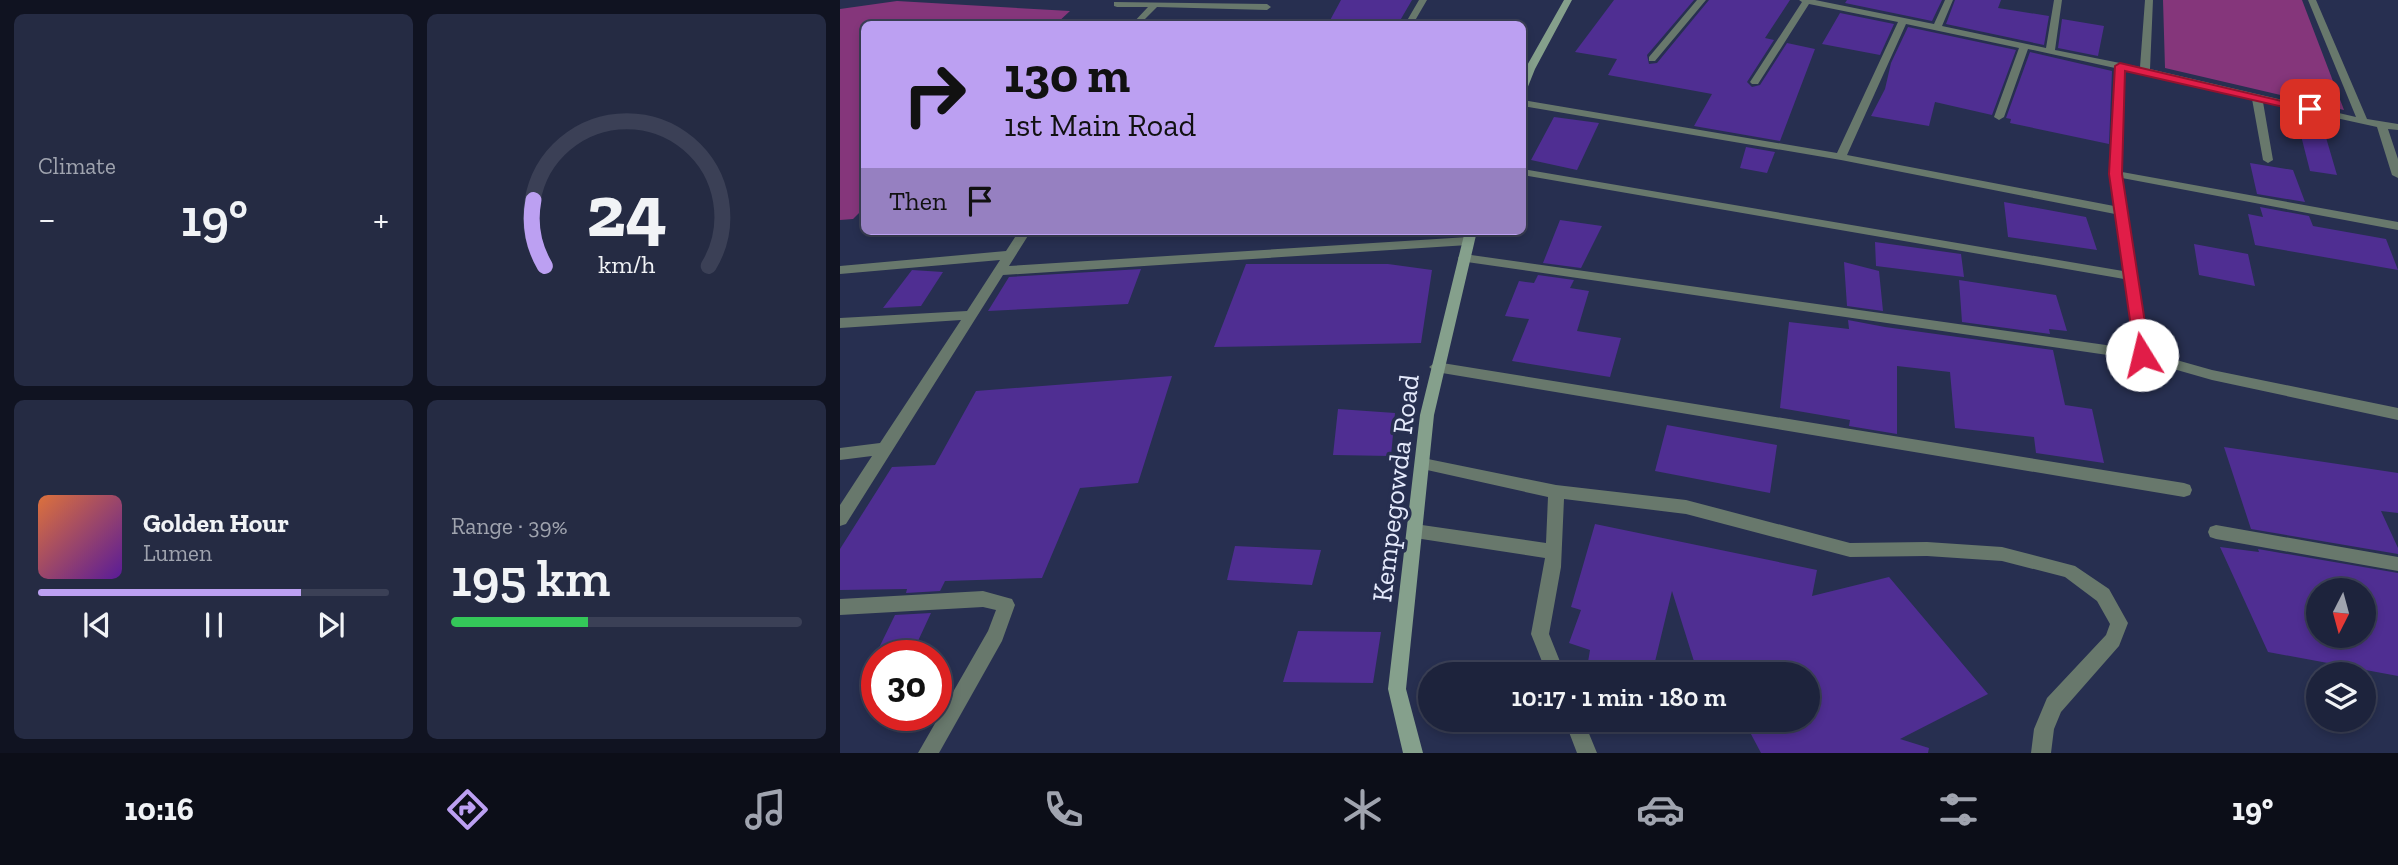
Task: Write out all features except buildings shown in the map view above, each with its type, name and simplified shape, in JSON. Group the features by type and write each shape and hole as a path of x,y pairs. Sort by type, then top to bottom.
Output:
{"street":[{"path":"1411,21 1423,0"},
{"path":"1526,79 1568,0"},
{"path":"1653,59 1702,0"},
{"path":"1755,82 1805,0 1849,5 1903,22 2145,71 2363,122 2398,127"},
{"path":"1936,29 1949,0"},
{"path":"2050,52 2059,0"},
{"path":"2145,71 2149,0"},
{"path":"2312,0 2363,122"},
{"path":"1117,4 1267,7"},
{"path":"1193,21 1207,4"},
{"path":"1139,21 1154,6"},
{"path":"1841,157 1903,22"},
{"path":"1999,117 2024,47"},
{"path":"2120,66 2116,174 2142,355"},
{"path":"2257,97 2268,160"},
{"path":"1526,104 1841,157 2120,211"},
{"path":"2381,124 2398,175"},
{"path":"1526,173 2130,276"},
{"path":"2116,174 2398,226"},
{"path":"840,519 1022,235"},
{"path":"998,271 1469,236"},
{"name":"Kempegowda Road","path":"1413,753 1397,690 1423,464 1426,415 1469,236"},
{"path":"840,270 1009,254"},
{"path":"1464,258 2142,355 2212,375 2398,414"},
{"path":"840,323 970,315"},
{"path":"1436,367 2184,490"},
{"path":"840,454 884,449"},
{"path":"1423,464 1556,492 1686,507 1850,550 1927,549 2002,554 2069,571 2103,595 2119,622 2113,640 2054,705 2044,729 2041,753"},
{"path":"1551,662 1540,634 1554,552 1556,492"},
{"path":"1415,531 1554,552"},
{"path":"2216,532 2398,564"},
{"path":"840,607 983,599 1006,605 996,635 928,753"},
{"path":"1578,732 1587,753"}],"shaded area":[{"path":"2163,0 2302,0 2344,110 2165,68"},
{"path":"897,1 1070,11 1059,21 861,21 861,211 853,219 840,220 840,9"}],"route":[{"path":"2142,355 2116,174 2120,66 2310,109"}]}
